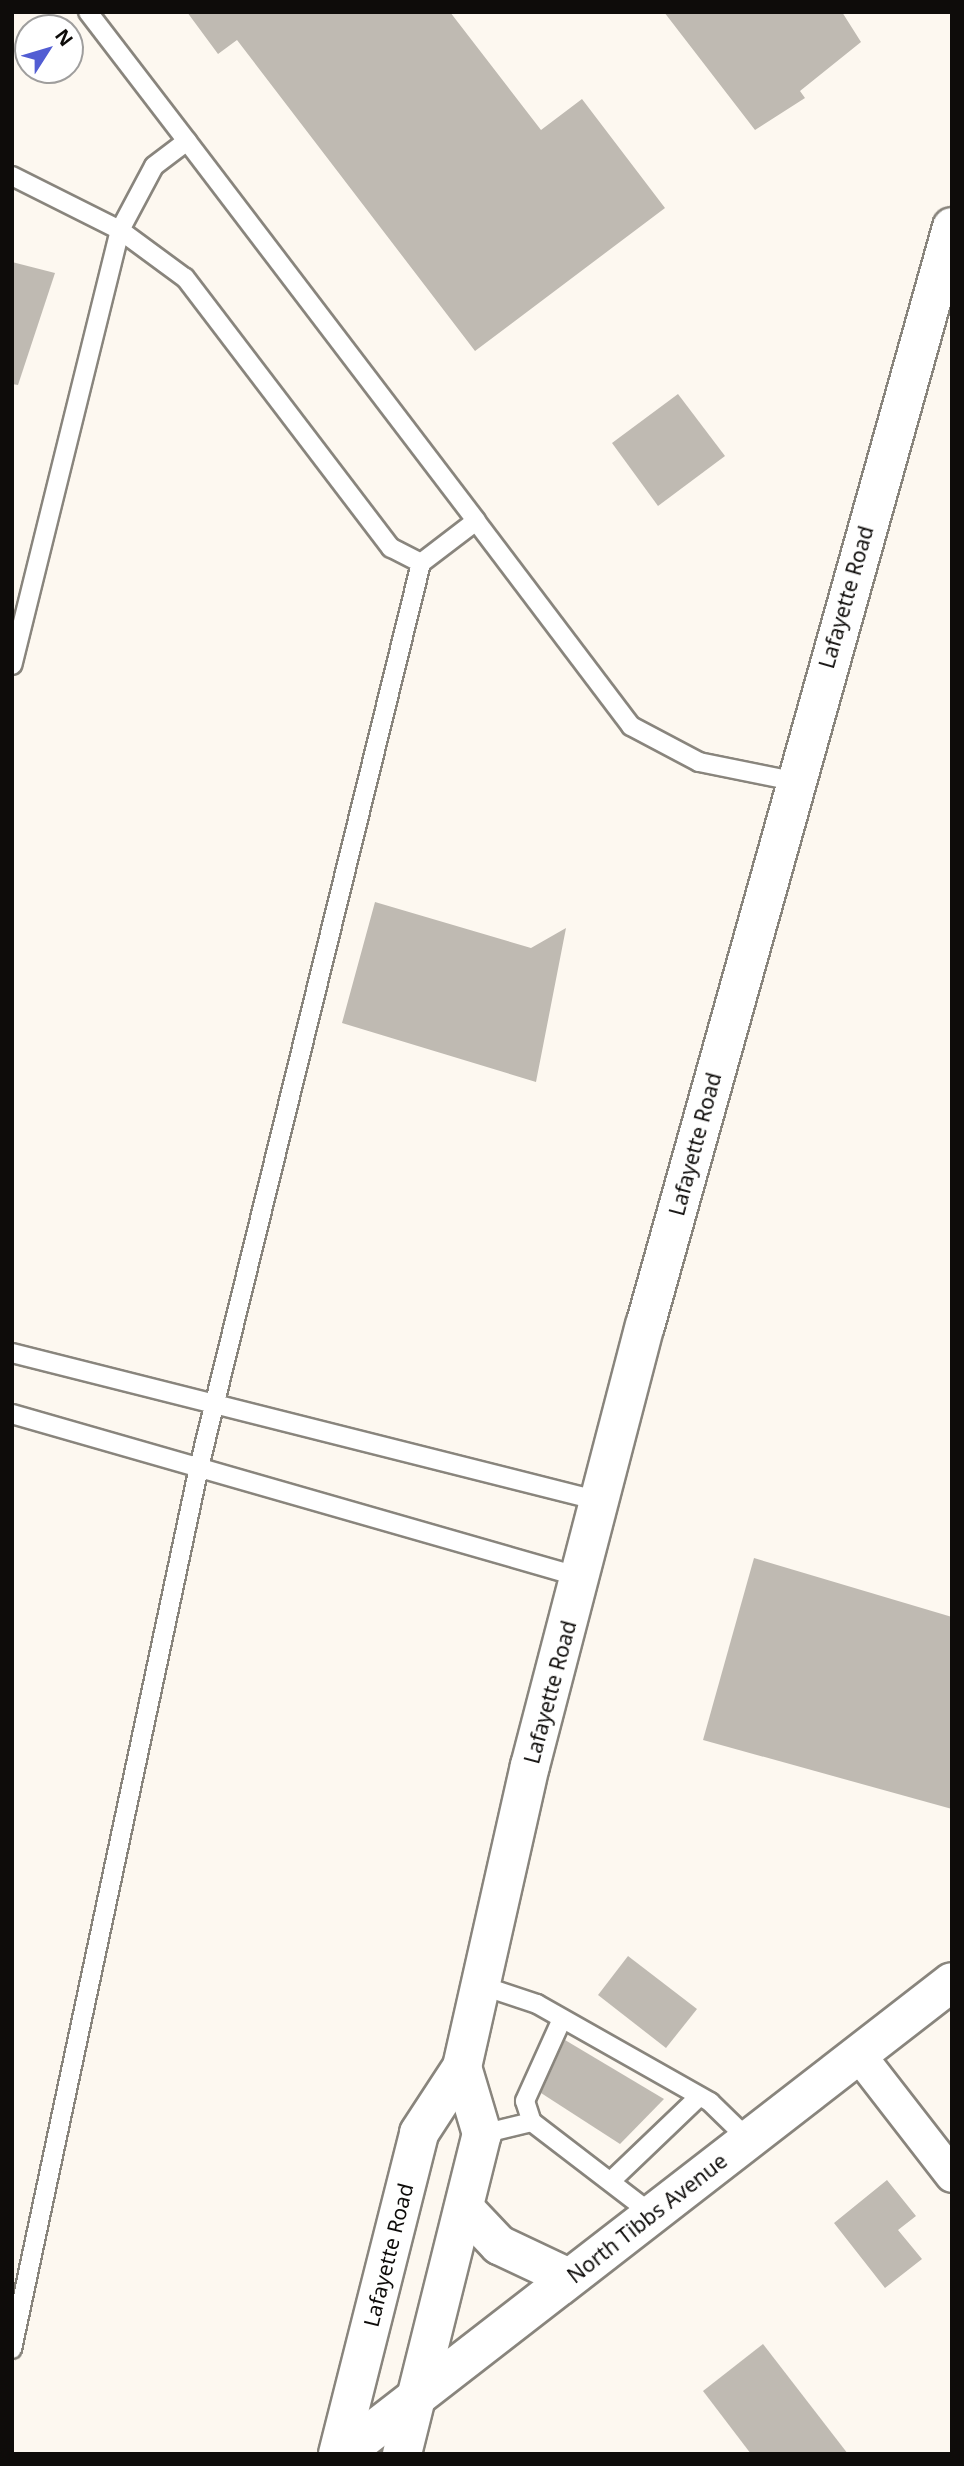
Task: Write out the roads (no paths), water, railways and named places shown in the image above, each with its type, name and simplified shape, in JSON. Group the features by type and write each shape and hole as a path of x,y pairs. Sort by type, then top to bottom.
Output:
{"main road":[{"name":"Lafayette Road","path":"338,2454 419,2133 462,2067 600,1501 793,781 952,227"},
{"name":"North Tibbs Avenue","path":"343,2454 952,1982"},
{"path":"402,2454 482,2134 462,2067"},
{"path":"464,2208 499,2245 569,2278"}],"street":[{"path":"858,2054 952,2175"}],"lane":[{"path":"88,12 631,726 699,762 793,781"},
{"path":"12,665 120,230 154,166 187,141"},
{"path":"12,176 120,230 185,278 391,548 421,563"},
{"path":"12,2349 199,1467 219,1405 421,563 476,522"},
{"path":"12,1353 600,1501"},
{"path":"12,1414 580,1577"},
{"path":"483,1986 562,2019 699,2097 748,2139"},
{"path":"562,2019 525,2101 532,2122 612,2180 652,2214"},
{"path":"612,2180 699,2097"},
{"path":"482,2134 532,2122"}]}
